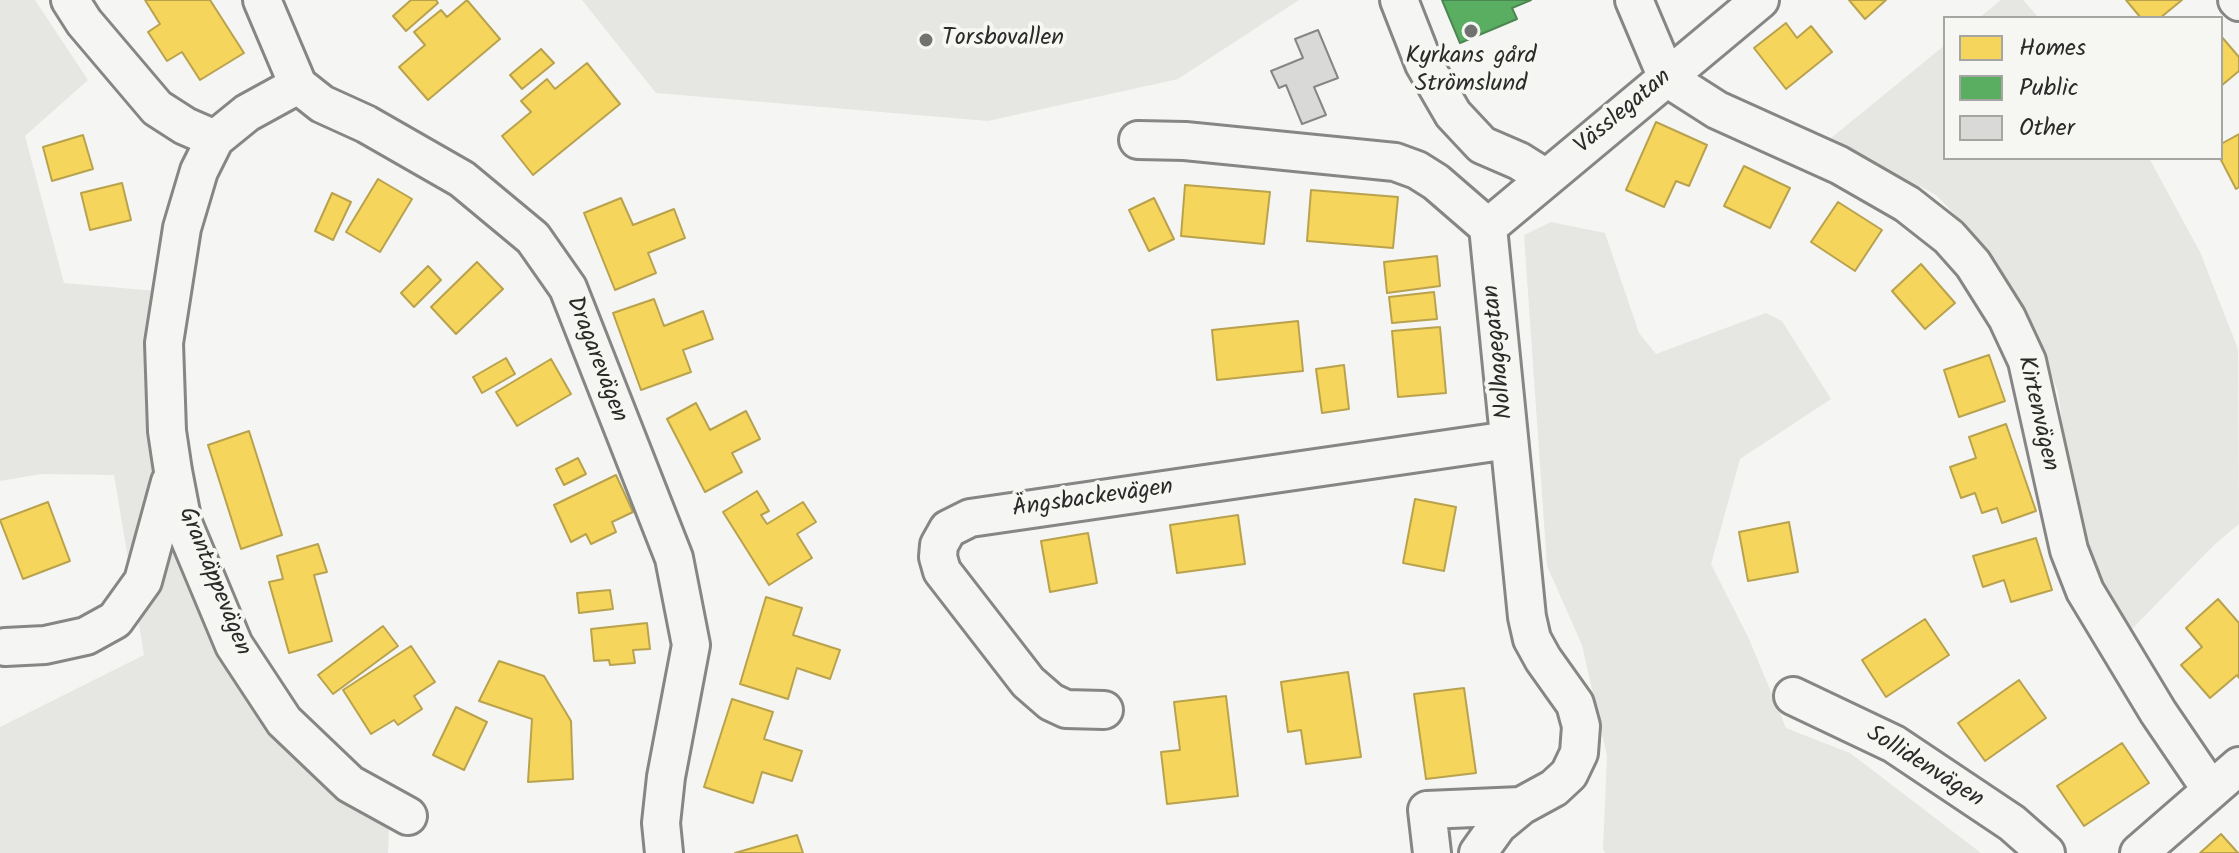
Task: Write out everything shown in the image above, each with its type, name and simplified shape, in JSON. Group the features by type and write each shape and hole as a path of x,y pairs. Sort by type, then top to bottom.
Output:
{"street":[{"path":"70,0 102,44 157,108 185,126 215,139"},
{"path":"262,0 298,85"},
{"path":"1399,0 1424,64 1453,114 1482,145 1519,161 1546,178"},
{"path":"1634,0 1667,78"},
{"name":"Vässlegatan","path":"1488,227 1760,0"},
{"name":"Kirtenvägen","path":"1667,78 1717,110 1839,165 1907,204 1949,237 1973,264 2007,318 2027,361 2069,550 2085,591 2158,712 2211,790"},
{"name":"Grantäppevägen","path":"298,85 247,113 215,139 199,171 182,228 164,343 167,431 173,471 183,523 234,645 284,721 350,784 408,816"},
{"name":"Dragarevägen","path":"298,85 322,104 366,124 462,179 533,238 568,288 674,558 691,645 666,777 661,823 664,853"},
{"path":"1138,140 1185,141 1395,162 1417,170 1436,182 1488,227"},
{"name":"Nolhagegatan","path":"1478,853 1498,825 1521,806 1554,788 1569,774 1579,753 1581,726 1575,704 1532,639 1527,617 1488,227"},
{"name":"Ängsbackevägen","path":"1104,710 1066,709 1051,702 1028,682 942,571 939,545 948,529 970,518 1509,440"},
{"path":"5,647 45,645 86,636 115,620 143,581 173,471"},
{"name":"Sollidenvägen","path":"1793,696 1894,744 2012,823 2046,853"},
{"path":"2139,853 2239,766"},
{"name":"Nolhagegatan","path":"1432,853 1427,810 1521,806"}],"shaded area":[{"path":"0,0 35,0 88,80 25,136 64,283 168,292 159,466 292,751 389,829 388,853 0,853 0,727 144,655 114,475 41,474 0,481"},
{"name":"Torsbovallen","path":"582,0 1299,0 1178,79 988,121 656,93"},
{"path":"2001,0 2023,0 2037,16 1981,16"},
{"path":"1943,47 1943,160 2150,160 2200,252 2238,349 2239,524 2215,544 2128,633 2094,564 2072,494 2058,392 2029,316 1986,247 1936,195 1831,138"},
{"path":"1551,222 1605,233 1639,333 1656,354 1766,313 1782,321 1831,399 1740,459 1711,564 1749,639 1786,728 1850,753 1981,853 1605,853 1607,756 1582,645 1547,566 1524,235"}],"building: Homes":[{"path":"145,0 210,0 244,53 200,80 182,52 167,61 148,32 160,24"},
{"path":"411,0 436,0 438,3 406,31 393,16"},
{"path":"467,0 500,39 428,100 399,67 425,45 414,32 441,10 447,17"},
{"path":"1849,0 1886,0 1865,19"},
{"path":"2126,0 2182,0 2162,16 2139,16"},
{"path":"1786,23 1797,38 1811,26 1832,52 1786,89 1754,48"},
{"path":"2223,38 2239,57 2239,71 2223,84"},
{"path":"541,49 554,63 522,89 510,75"},
{"path":"587,63 620,104 533,175 502,136 531,112 521,101 547,79 555,89"},
{"path":"1656,122 1707,145 1689,186 1676,181 1664,207 1626,190"},
{"path":"2239,134 2239,187 2236,189 2221,160 2223,143"},
{"path":"83,135 93,169 52,181 43,147"},
{"path":"1744,166 1790,188 1770,228 1724,206"},
{"path":"378,179 412,199 380,252 346,232"},
{"path":"122,183 131,220 90,230 81,193"},
{"path":"1185,185 1270,192 1264,244 1181,236"},
{"path":"1311,190 1398,197 1393,248 1307,241"},
{"path":"332,193 351,202 333,240 315,231"},
{"path":"621,198 633,225 674,209 685,238 648,253 656,273 615,290 584,213"},
{"path":"1154,198 1174,239 1149,251 1129,210"},
{"path":"1838,202 1882,230 1855,271 1811,242"},
{"path":"1437,256 1440,286 1387,293 1384,262"},
{"path":"477,262 503,289 456,334 431,307"},
{"path":"1921,264 1955,303 1925,329 1892,291"},
{"path":"428,266 441,280 414,307 401,293"},
{"path":"1434,292 1437,319 1392,323 1389,297"},
{"path":"654,299 664,326 703,311 713,339 683,350 691,372 641,390 613,313"},
{"path":"1298,321 1303,371 1217,380 1212,330"},
{"path":"1440,327 1446,393 1398,397 1392,331"},
{"path":"1989,355 2005,401 1959,417 1944,370"},
{"path":"506,358 515,374 482,393 473,377"},
{"path":"551,359 571,394 517,426 496,392"},
{"path":"1344,365 1349,409 1322,413 1316,369"},
{"path":"696,403 710,430 746,411 760,439 732,453 742,472 705,492 667,419"},
{"path":"2006,424 2036,511 2002,523 1997,508 1982,513 1975,493 1961,498 1950,467 1976,458 1969,437"},
{"path":"249,431 282,535 241,549 208,445"},
{"path":"578,458 586,474 564,485 556,469"},
{"path":"616,475 633,512 612,522 616,532 591,544 586,534 571,542 554,505"},
{"path":"757,491 769,511 761,515 767,524 803,502 816,522 797,534 812,558 769,585 723,512"},
{"path":"1415,499 1456,507 1444,571 1403,563"},
{"path":"48,502 70,561 23,579 0,520"},
{"path":"1238,515 1245,564 1177,573 1170,525"},
{"path":"1789,522 1798,572 1748,581 1739,532"},
{"path":"1088,533 1097,583 1050,592 1041,541"},
{"path":"2036,538 2052,590 2011,602 2004,580 1983,587 1973,556"},
{"path":"318,544 327,572 314,575 332,641 289,653 269,582 283,579 277,556"},
{"path":"610,590 613,609 579,613 577,593"},
{"path":"766,597 802,608 793,635 840,650 830,679 797,668 788,699 740,684"},
{"path":"2218,599 2239,623 2239,678 2237,675 2210,698 2181,665 2202,647 2186,628"},
{"path":"1925,619 1949,655 1886,697 1862,660"},
{"path":"647,623 650,649 633,650 635,663 610,665 609,660 594,661 591,629"},
{"path":"383,626 398,646 333,694 318,675"},
{"path":"411,646 435,682 414,696 422,709 398,725 394,720 371,734 343,690"},
{"path":"499,661 544,676 571,721 573,779 528,782 532,719 479,701"},
{"path":"1348,672 1361,757 1306,764 1301,730 1288,732 1281,682"},
{"path":"2019,680 2046,718 1985,761 1958,723"},
{"path":"1464,688 1476,773 1426,779 1414,694"},
{"path":"1226,696 1238,796 1167,804 1161,752 1180,750 1174,702"},
{"path":"732,699 773,712 764,739 802,751 792,781 762,772 753,803 704,787"},
{"path":"456,707 487,722 464,770 433,755"},
{"path":"2122,743 2149,783 2084,826 2057,786"},
{"path":"2221,834 2238,853 2200,853"},
{"path":"797,835 803,853 735,853"}],"building: Public":[{"name":"Kyrkans gård Strömslund","path":"1442,0 1531,0 1512,8 1517,19 1460,43"}],"building: Other":[{"path":"1318,30 1338,78 1314,87 1326,115 1302,124 1286,85 1279,88 1271,71 1303,58 1295,39"}],"place":[{"name":"Kyrkans gård Strömslund","path":"1471,31"},
{"name":"Torsbovallen","path":"926,40"}]}
